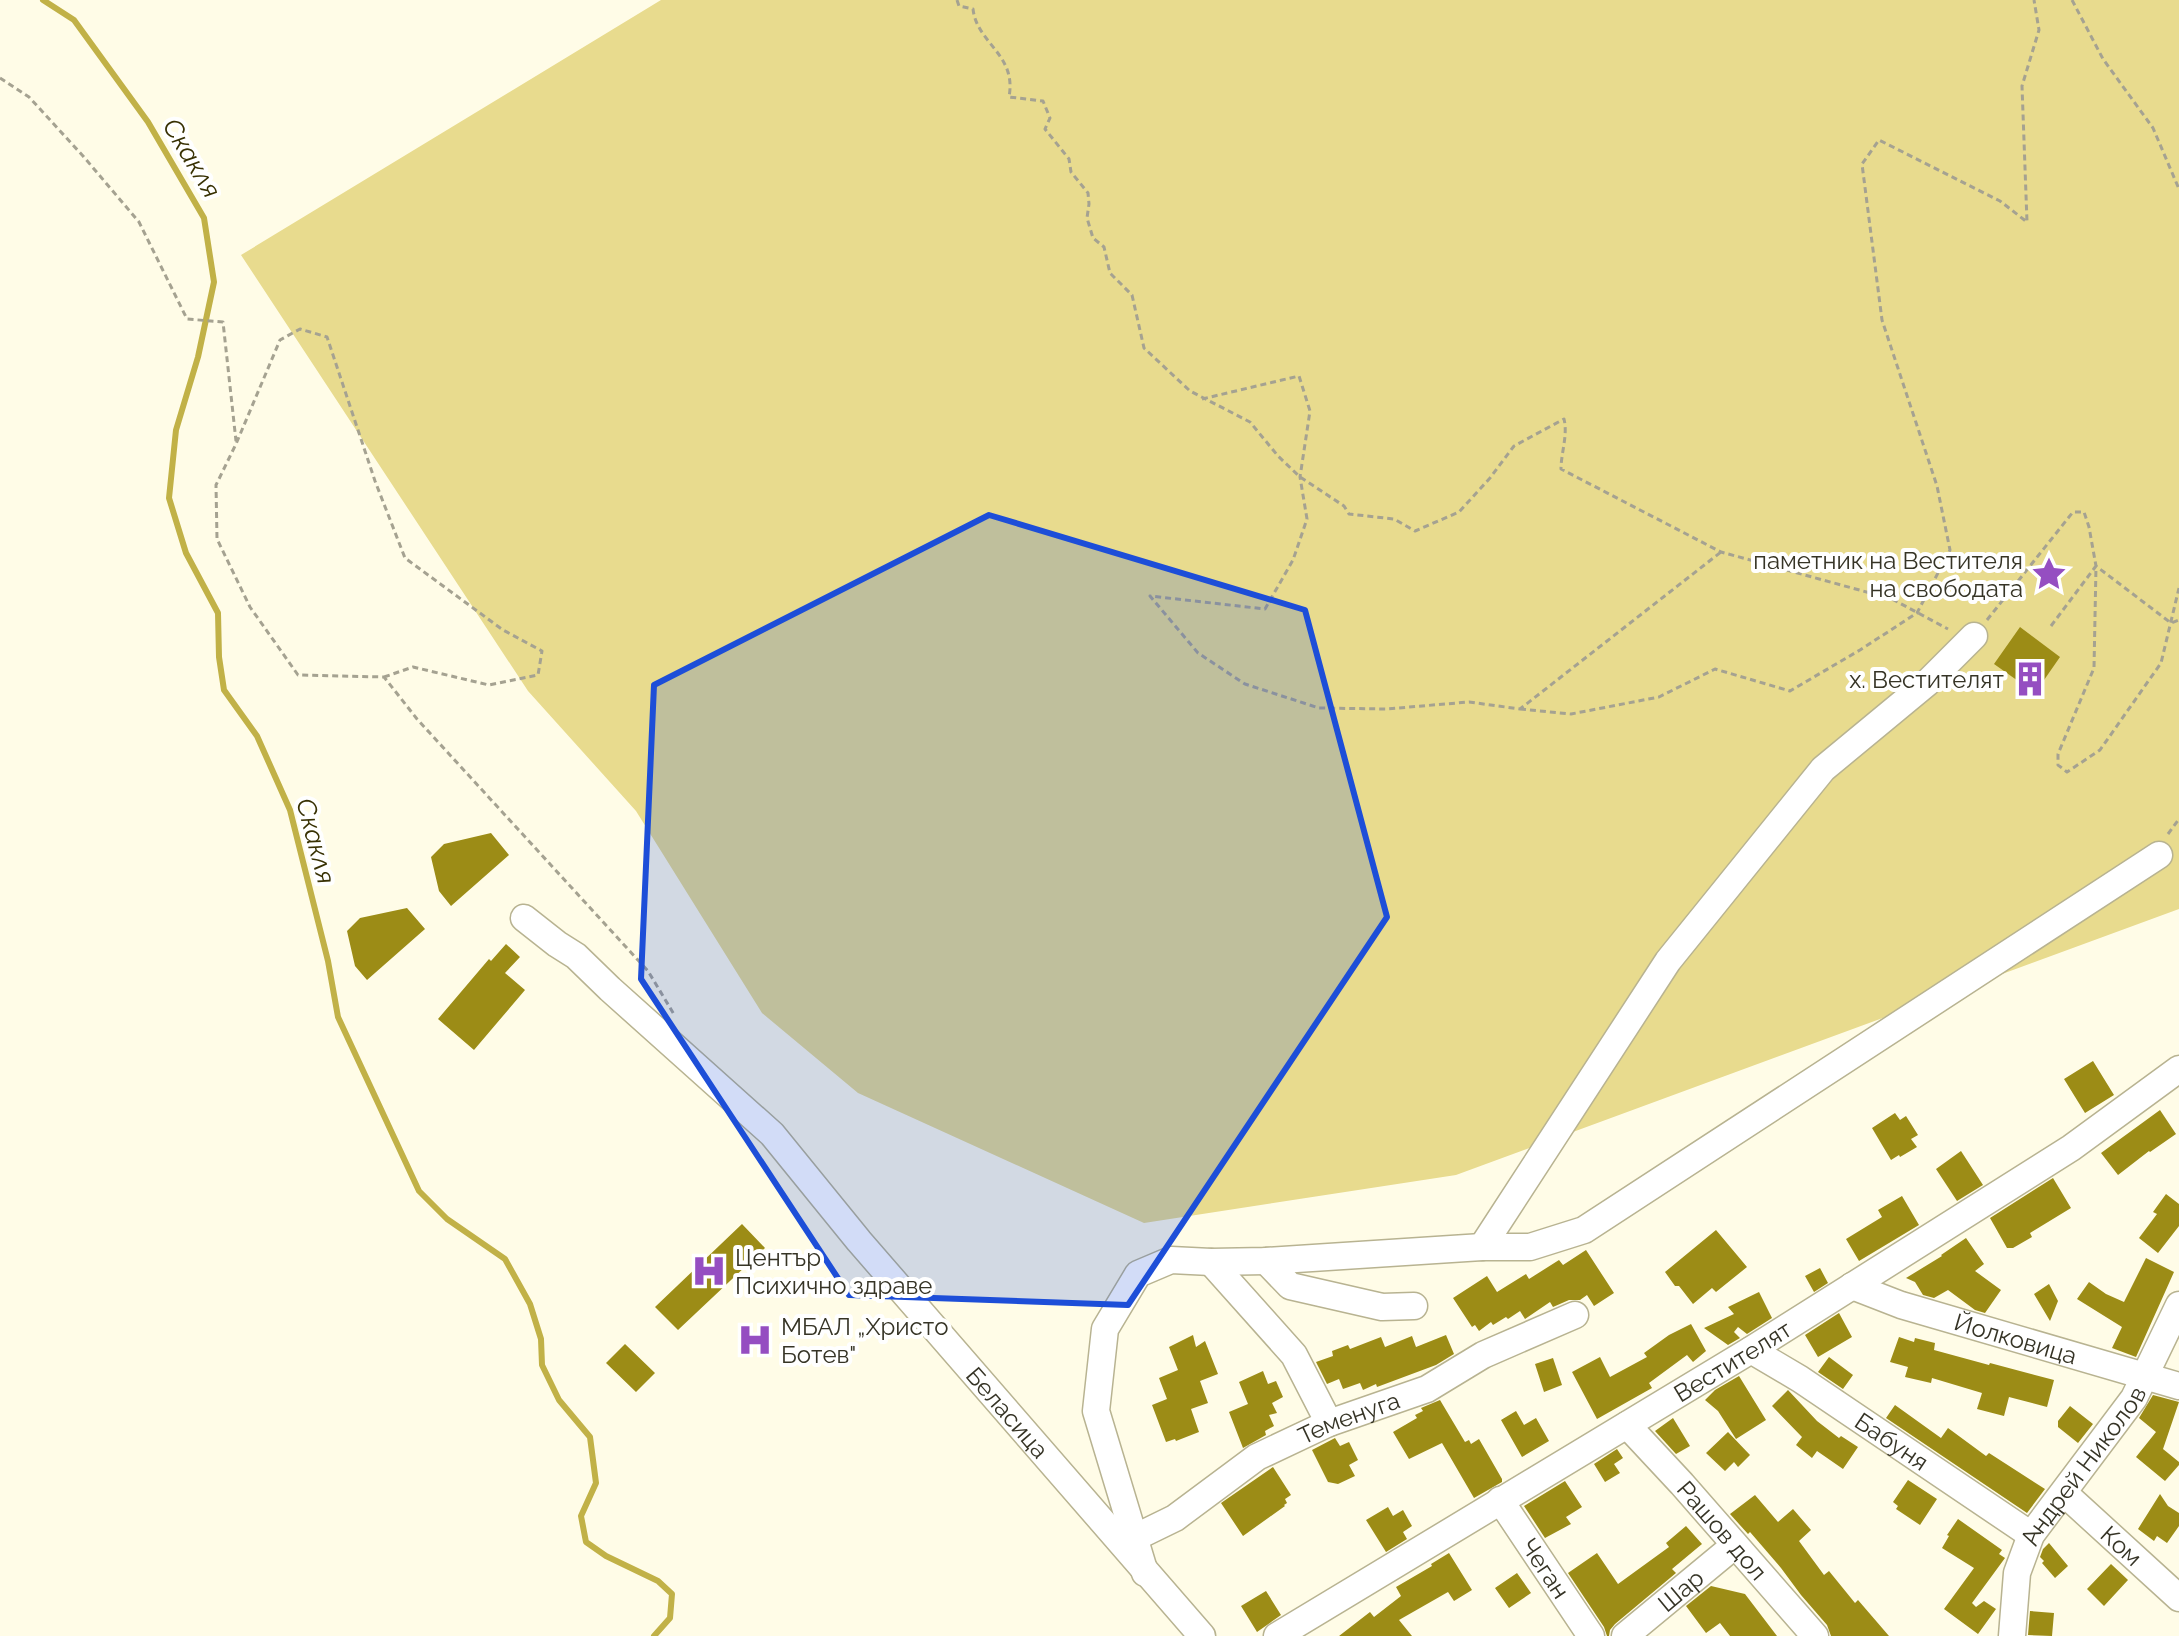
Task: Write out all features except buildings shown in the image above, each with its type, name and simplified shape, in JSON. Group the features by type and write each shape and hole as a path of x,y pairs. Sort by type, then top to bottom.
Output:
{"street":[{"path":"1482,1247 1668,961 1823,769 1927,683 1974,636"},
{"path":"1145,1573 1096,1411 1105,1329 1138,1274 1171,1260 1266,1261 1482,1247 1530,1247 1584,1230 2159,855"},
{"name":"Беласица","path":"524,918 576,956 772,1134 859,1241 1202,1636"},
{"name":"Вестителят","path":"1277,1636 1751,1350 2071,1148 2179,1069"},
{"path":"1266,1261 1290,1286 1382,1307 1414,1306"},
{"path":"1211,1262 1294,1355 1329,1423"},
{"name":"Йолковица","path":"1852,1286 1901,1305 2179,1386"},
{"name":"Андрей Николов","path":"2012,1636 2017,1573 2031,1535 2134,1398 2179,1305"},
{"name":"Теменуга","path":"1134,1538 1175,1518 1257,1457 1329,1423 1427,1389 1483,1355 1575,1315"},
{"name":"Бабуня","path":"1751,1350 1819,1391 2031,1535"},
{"name":"Рашов дол","path":"1627,1425 1815,1636"},
{"name":"Ком","path":"2064,1493 2179,1598"},
{"name":"Чеган","path":"1500,1500 1591,1636"},
{"name":"Шар","path":"1625,1636 1735,1545"}],"path":[{"path":"957,0 959,6 973,9 974,21 1002,57 1011,84 1009,97 1043,101 1050,118 1045,129 1069,159 1071,172 1088,193 1087,218 1093,238 1104,247 1110,273 1132,295 1144,348 1190,391 1250,422 1300,477 1344,506 1349,514 1394,519 1415,531 1459,512 1514,446 1564,419 1566,426 1561,469 1721,552 1892,599 1954,631 1974,636 2073,512 2084,512 2096,566 2094,668 2058,754 2058,765 2067,772 2100,750 2161,663 2179,588"},
{"path":"1202,399 1299,376 1310,411 1300,477 1307,519 1293,560 1265,609 1150,596 1198,653 1245,684 1319,708 1386,709 1469,702 1571,714 1659,697 1715,669 1790,691 1917,613 1950,550 1937,486 1882,320 1862,164 1879,140 2000,201 2027,222 2022,86 2039,30 2034,0"},
{"path":"2072,0 2103,59 2153,128 2179,189"},
{"path":"0,78 29,97 139,222 187,319 223,322 236,444"},
{"path":"300,329 327,337 375,481 405,558 503,630 542,651 538,675 489,685 413,667 384,677 298,675 250,607 217,539 216,485 280,340 300,329"},
{"path":"1520,709 1721,552"},
{"path":"2096,566 2171,623"},
{"path":"2051,626 2096,566"},
{"path":"2171,623 2179,620"},
{"path":"384,677 417,719 648,971 677,1020"}],"highlighted area":[{"path":"989,515 1305,610 1387,917 1128,1305 849,1295 641,979 654,685"}],"shaded area":[{"path":"661,0 2179,0 2179,909 1456,1175 1144,1223 858,1093 762,1013 636,811 528,691 241,255"}],"waterway":[{"name":"Скакля","path":"43,0 74,20 148,122 204,218 214,282 198,357 176,430 169,498 186,553 218,613 219,657 224,690 257,736 290,810 328,961 338,1017 419,1191 447,1219 505,1259 530,1304 541,1339 542,1365 559,1400 590,1437 596,1483 581,1516 586,1542 606,1556 658,1581 672,1594 670,1618 654,1636"}],"place":[{"name":"паметник на Вестителя на свободата","path":"2049,574"},
{"name":"х. Вестителят","path":"2030,679"},
{"name":"Център Психично здраве","path":"709,1271"},
{"name":"МБАЛ „Христо Ботев\"","path":"755,1340"}]}
